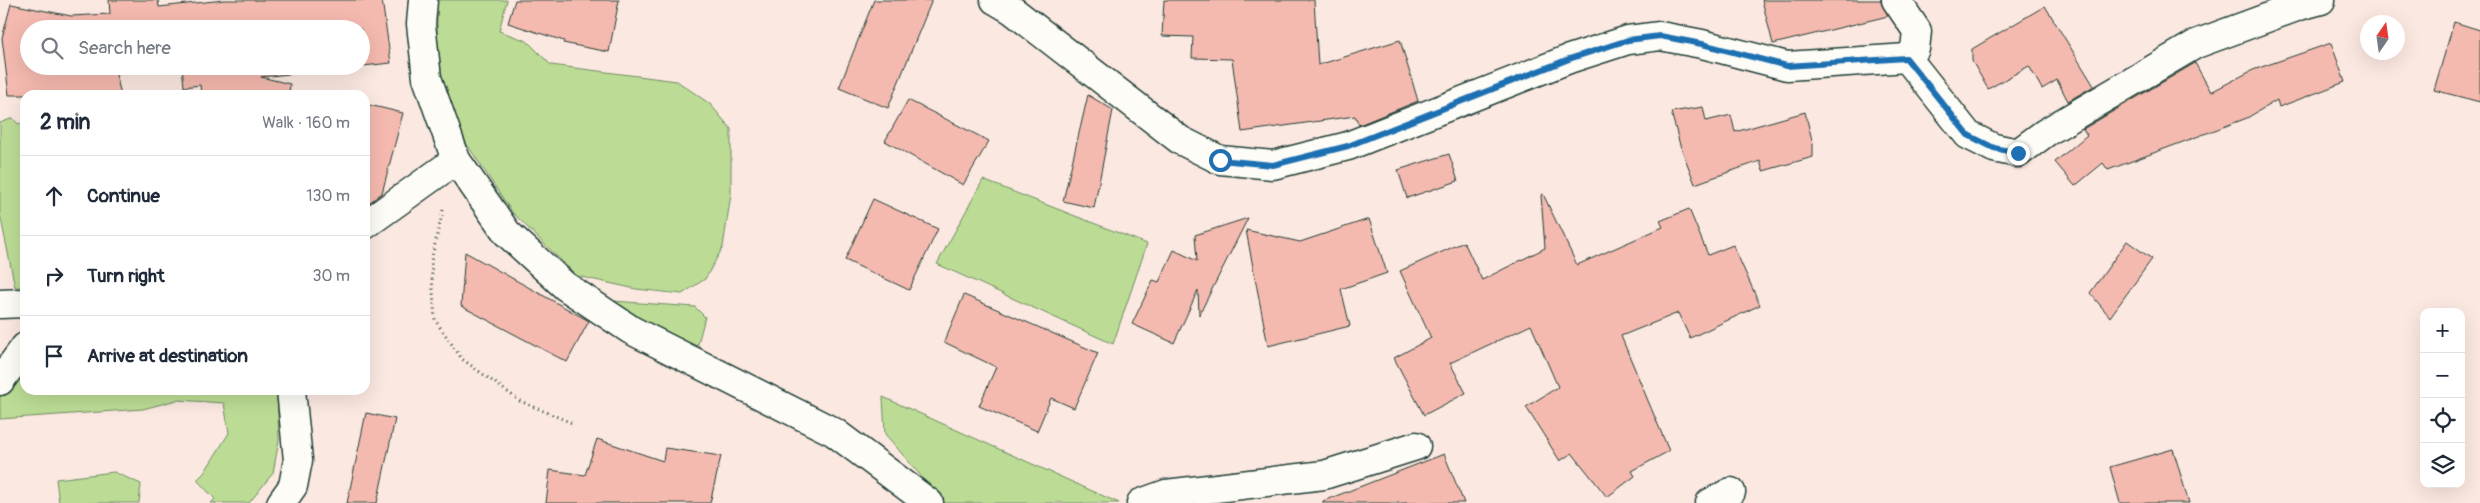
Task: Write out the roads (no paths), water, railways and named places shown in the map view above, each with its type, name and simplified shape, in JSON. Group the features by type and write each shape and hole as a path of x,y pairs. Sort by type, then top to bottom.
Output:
{"street":[{"path":"423,0 421,24 427,78 456,160 506,233 565,286 631,330 834,432 929,503"},
{"path":"995,0 1012,10 1180,140 1220,160 1273,165 1348,146 1569,59 1628,40 1660,36 1702,44 1787,66 1906,58 1916,49 1917,31 1896,0"},
{"path":"1906,58 1968,135 1994,148 2018,153 2045,133 2196,44 2299,6 2321,0"},
{"path":"370,221 456,160"},
{"path":"0,304 20,303"},
{"path":"0,381 20,354"},
{"path":"281,503 293,486 298,460 292,395"},
{"path":"1141,503 1166,494 1324,474 1416,446"}]}
